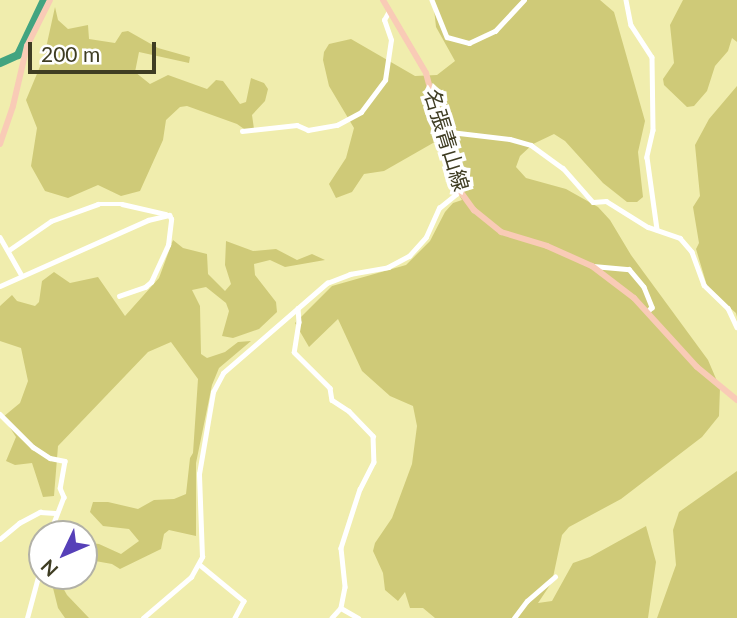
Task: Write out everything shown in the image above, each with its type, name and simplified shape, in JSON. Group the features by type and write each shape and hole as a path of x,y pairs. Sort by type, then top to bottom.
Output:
{"main road":[{"path":"0,144 13,106 27,46 50,0"},
{"name":"名張青山線","path":"386,1 426,73 460,191 481,217 501,232 547,246 592,266 648,312 697,367 737,400"}],"street":[{"path":"432,0 447,37 457,42 469,43 495,31 524,0"},
{"path":"626,0 631,25 652,57 653,130 647,157 657,229"},
{"path":"242,131 298,125 308,130 337,125 362,112 386,80 391,46 384,20 390,10"},
{"path":"442,131 510,139 531,145 563,168 593,202 606,201 657,229 672,233 688,245 704,285 728,308 737,327"},
{"path":"143,618 191,577 199,564 204,546 199,505 199,474 215,387 230,366 298,307 337,278 388,267 406,258 426,237 439,208 460,191"},
{"path":"9,250 51,222 98,204 122,204 169,215"},
{"path":"1,287 21,274 148,220 169,215"},
{"path":"118,296 145,288 151,282 168,245 171,219 169,215"},
{"path":"0,237 21,274"},
{"path":"592,266 629,269 644,287 652,307 648,312"},
{"path":"298,307 299,321 293,352 330,388 331,400 349,411 373,436 374,462 360,489 341,548 345,587 341,608 332,618"},
{"path":"0,414 33,447 50,458 65,461 60,488 64,497 53,520"},
{"path":"0,539 19,523 40,512 55,513"},
{"path":"199,564 244,601 235,618"},
{"path":"514,618 527,601 555,577"},
{"path":"27,618 34,590"},
{"path":"341,608 358,618"}],"shaded area":[{"path":"433,0 600,0 614,12 645,121 638,152 643,197 637,202 627,202 603,183 565,141 554,134 533,144 520,156 516,167 526,178 566,189 598,207 610,220 631,255 708,360 720,388 719,416 702,437 621,499 569,527 562,535 552,582 538,603 552,601 573,563 590,557 646,526 656,562 648,618 435,618 423,608 410,608 405,592 398,601 385,590 383,573 373,551 375,543 392,518 412,464 417,426 413,406 390,396 362,371 338,319 309,347 295,323 332,286 406,265 430,241 445,212 453,203 462,200 450,180 440,139 384,171 364,174 352,192 336,198 329,184 346,158 354,128 329,86 323,60 324,52 329,44 351,39 415,76 437,75 455,61 436,27"},
{"path":"683,0 737,0 737,42 732,38 728,51 715,66 707,91 694,106 687,107 664,85 663,79 674,63 670,25"},
{"path":"55,7 58,20 68,29 88,25 89,39 115,43 122,32 128,31 158,48 190,57 189,63 139,52 135,72 150,84 168,75 207,89 216,80 223,81 240,104 246,102 251,78 264,83 268,89 265,101 252,115 254,129 247,131 237,124 187,106 180,107 166,120 163,140 140,191 121,196 98,185 68,198 45,191 31,166 37,128 26,100 44,57"},
{"path":"737,86 737,317 736,313 708,289 696,249 699,243 693,207 700,196 695,145 709,119"},
{"path":"173,240 183,248 207,254 208,274 225,291 231,284 225,265 226,241 253,251 276,249 297,260 312,254 325,260 285,267 270,260 254,264 255,275 276,302 277,312 259,329 233,338 222,336 229,311 226,303 206,287 192,290 200,306 201,354 207,358 225,352 238,342 251,341 219,368 212,385 196,463 196,536 169,530 164,534 161,549 120,569 112,564 98,562 98,544 121,554 139,541 129,529 103,526 90,512 93,502 108,502 138,509 154,500 174,499 186,494 190,458 193,453 198,379 171,342 148,352 58,446 54,496 43,497 32,463 15,465 6,461 16,437 3,417 20,403 28,381 21,348 0,341 0,306 12,295 17,301 35,306 39,302 42,281 54,272 70,283 98,277 125,316 159,278"},
{"path":"737,471 737,618 657,618 676,565 673,530 679,512"},
{"path":"54,590 64,590 89,618 65,618 58,608"}],"waterway":[{"path":"0,63 18,55 44,0"}]}
